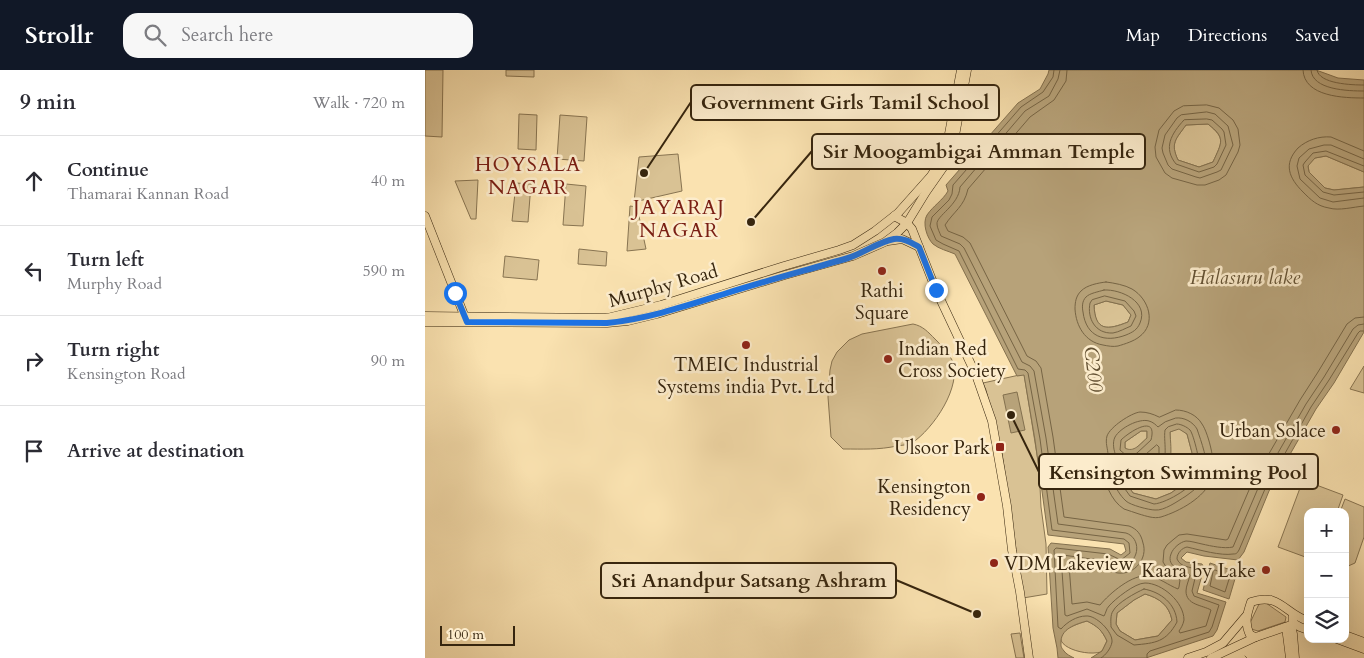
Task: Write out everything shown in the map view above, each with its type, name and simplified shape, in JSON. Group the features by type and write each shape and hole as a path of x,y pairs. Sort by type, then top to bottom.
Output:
{"main road":[{"name":"Murphy Road","path":"425,322 466,319 607,318 661,305 853,245 894,216 931,176 943,157 961,70"},
{"name":"Murphy Road","path":"425,316 607,323 628,321 853,256 885,242 907,223 947,162 954,141 967,70"},
{"path":"425,216 466,319"},
{"path":"894,216 907,223 912,229 936,290 976,375 992,421 1007,506 1029,658"},
{"path":"885,242 893,239 902,239 919,247"},
{"path":"1188,658 1206,652 1223,643 1246,616 1251,602 1259,599 1268,598 1279,603 1304,620"},
{"path":"1290,658 1290,625 1293,614"},
{"path":"1246,616 1247,630 1250,635 1256,637"},
{"path":"1290,625 1293,634 1295,658"},
{"path":"1211,658 1256,637 1290,625 1304,629"},
{"path":"1349,636 1364,642"},
{"path":"1348,643 1364,649"}],"shaded area":[{"path":"425,70 443,70 442,137 425,136"},
{"path":"506,70 534,70 534,77 506,76"},
{"path":"519,114 537,115 536,150 518,149"},
{"path":"560,115 587,117 584,161 557,159"},
{"path":"1208,124 1218,133 1221,141 1213,162 1199,167 1178,160 1174,145 1186,125"},
{"path":"678,154 682,191 634,202 639,157"},
{"path":"1326,156 1364,172 1364,187 1334,190 1325,188 1309,172 1308,165 1315,158"},
{"path":"478,180 476,219 471,219 455,181"},
{"path":"516,183 531,184 528,222 512,221"},
{"path":"566,184 586,186 583,226 563,225"},
{"path":"630,206 637,207 646,249 627,251"},
{"path":"579,249 607,252 606,266 578,264"},
{"path":"505,256 539,260 537,280 503,277"},
{"path":"1106,301 1123,305 1131,315 1128,322 1114,327 1104,327 1100,324 1095,314 1094,305"},
{"path":"913,324 920,326 928,332 949,354 952,360 954,370 953,382 944,406 929,428 912,443 883,448 843,449 831,437 828,397 830,370 837,352 849,340 862,334"},
{"path":"1364,366 1364,393 1350,389"},
{"path":"1024,374 1039,467 1041,507 1046,544 1047,594 1023,598 1001,446 983,383"},
{"path":"1179,428 1187,434 1195,464 1195,471 1189,480 1171,493 1156,499 1133,493 1124,480 1123,466 1130,464 1138,470 1170,443 1170,432"},
{"path":"1141,431 1147,431 1147,438 1134,450 1130,451 1125,448 1125,442"},
{"path":"1303,480 1343,495 1338,508 1304,508 1304,557 1278,547"},
{"path":"1345,499 1364,507 1364,537 1355,563 1349,566 1349,508 1342,508"},
{"path":"1145,594 1163,603 1172,620 1158,636 1135,640 1120,631 1116,624 1117,613"},
{"path":"1261,603 1266,603 1286,617 1285,622 1258,631 1251,629 1250,623"},
{"path":"1087,621 1099,629 1107,641 1101,652 1081,652 1064,645 1061,639 1062,633 1071,627"},
{"path":"1020,633 1024,658 1016,658 1011,634"}],"water":[{"name":"Halasuru lake","path":"1049,70 1316,70 1338,78 1364,80 1364,172 1326,156 1315,158 1308,166 1309,172 1325,188 1334,190 1364,187 1364,332 1334,383 1316,409 1269,491 1244,552 1238,560 1187,552 1181,558 1186,562 1202,564 1204,568 1197,593 1226,602 1217,630 1213,636 1146,658 1091,658 1102,651 1107,641 1099,629 1087,621 1069,628 1061,638 1062,649 1074,658 1058,658 1053,628 1048,547 1051,543 1110,549 1121,555 1126,551 1124,544 1048,535 1024,375 1017,376 955,254 933,244 925,226 927,215 948,191 946,185 1018,103 1040,89","holes":["1208,124 1218,133 1221,141 1213,162 1199,167 1178,160 1174,145 1186,125","1106,301 1123,305 1131,315 1128,322 1114,327 1104,327 1097,320 1094,305","1179,429 1187,434 1195,464 1195,471 1189,480 1171,493 1156,499 1133,493 1124,480 1123,466 1130,464 1153,477 1165,469 1171,453 1170,432","1141,431 1147,431 1147,438 1134,449 1125,448 1125,442","1145,594 1163,603 1172,620 1158,636 1135,640 1120,631 1116,624 1117,613"]},
{"path":"1017,392 1025,430 1011,433 1003,395"},
{"path":"1210,563 1237,572 1229,599 1203,590"}],"place":[{"name":"Government Girls Tamil School","path":"644,173"},
{"name":"Sir Moogambigai Amman Temple","path":"751,222"},
{"name":"Rathi Square","path":"882,271"},
{"name":"TMEIC Industrial Systems india Pvt. Ltd","path":"746,345"},
{"name":"Indian Red Cross Society","path":"888,359"},
{"name":"Kensington Swimming Pool","path":"1011,415"},
{"name":"Urban Solace","path":"1336,430"},
{"name":"Ulsoor Park","path":"1000,447"},
{"name":"Kensington Residency","path":"981,497"},
{"name":"VDM Lakeview","path":"994,563"},
{"name":"Kaara by Lake","path":"1266,570"},
{"name":"Sri Anandpur Satsang Ashram","path":"977,614"}],"district":[{"name":"HOYSALA NAGAR","path":"528,176"},
{"name":"JAYARAJ NAGAR","path":"679,218"}],"route":[{"path":"455,293 467,322 607,323 628,321 853,256 893,239 902,239 919,247 936,290"}],"water label":[{"name":"C200","path":"1094,369"}]}
